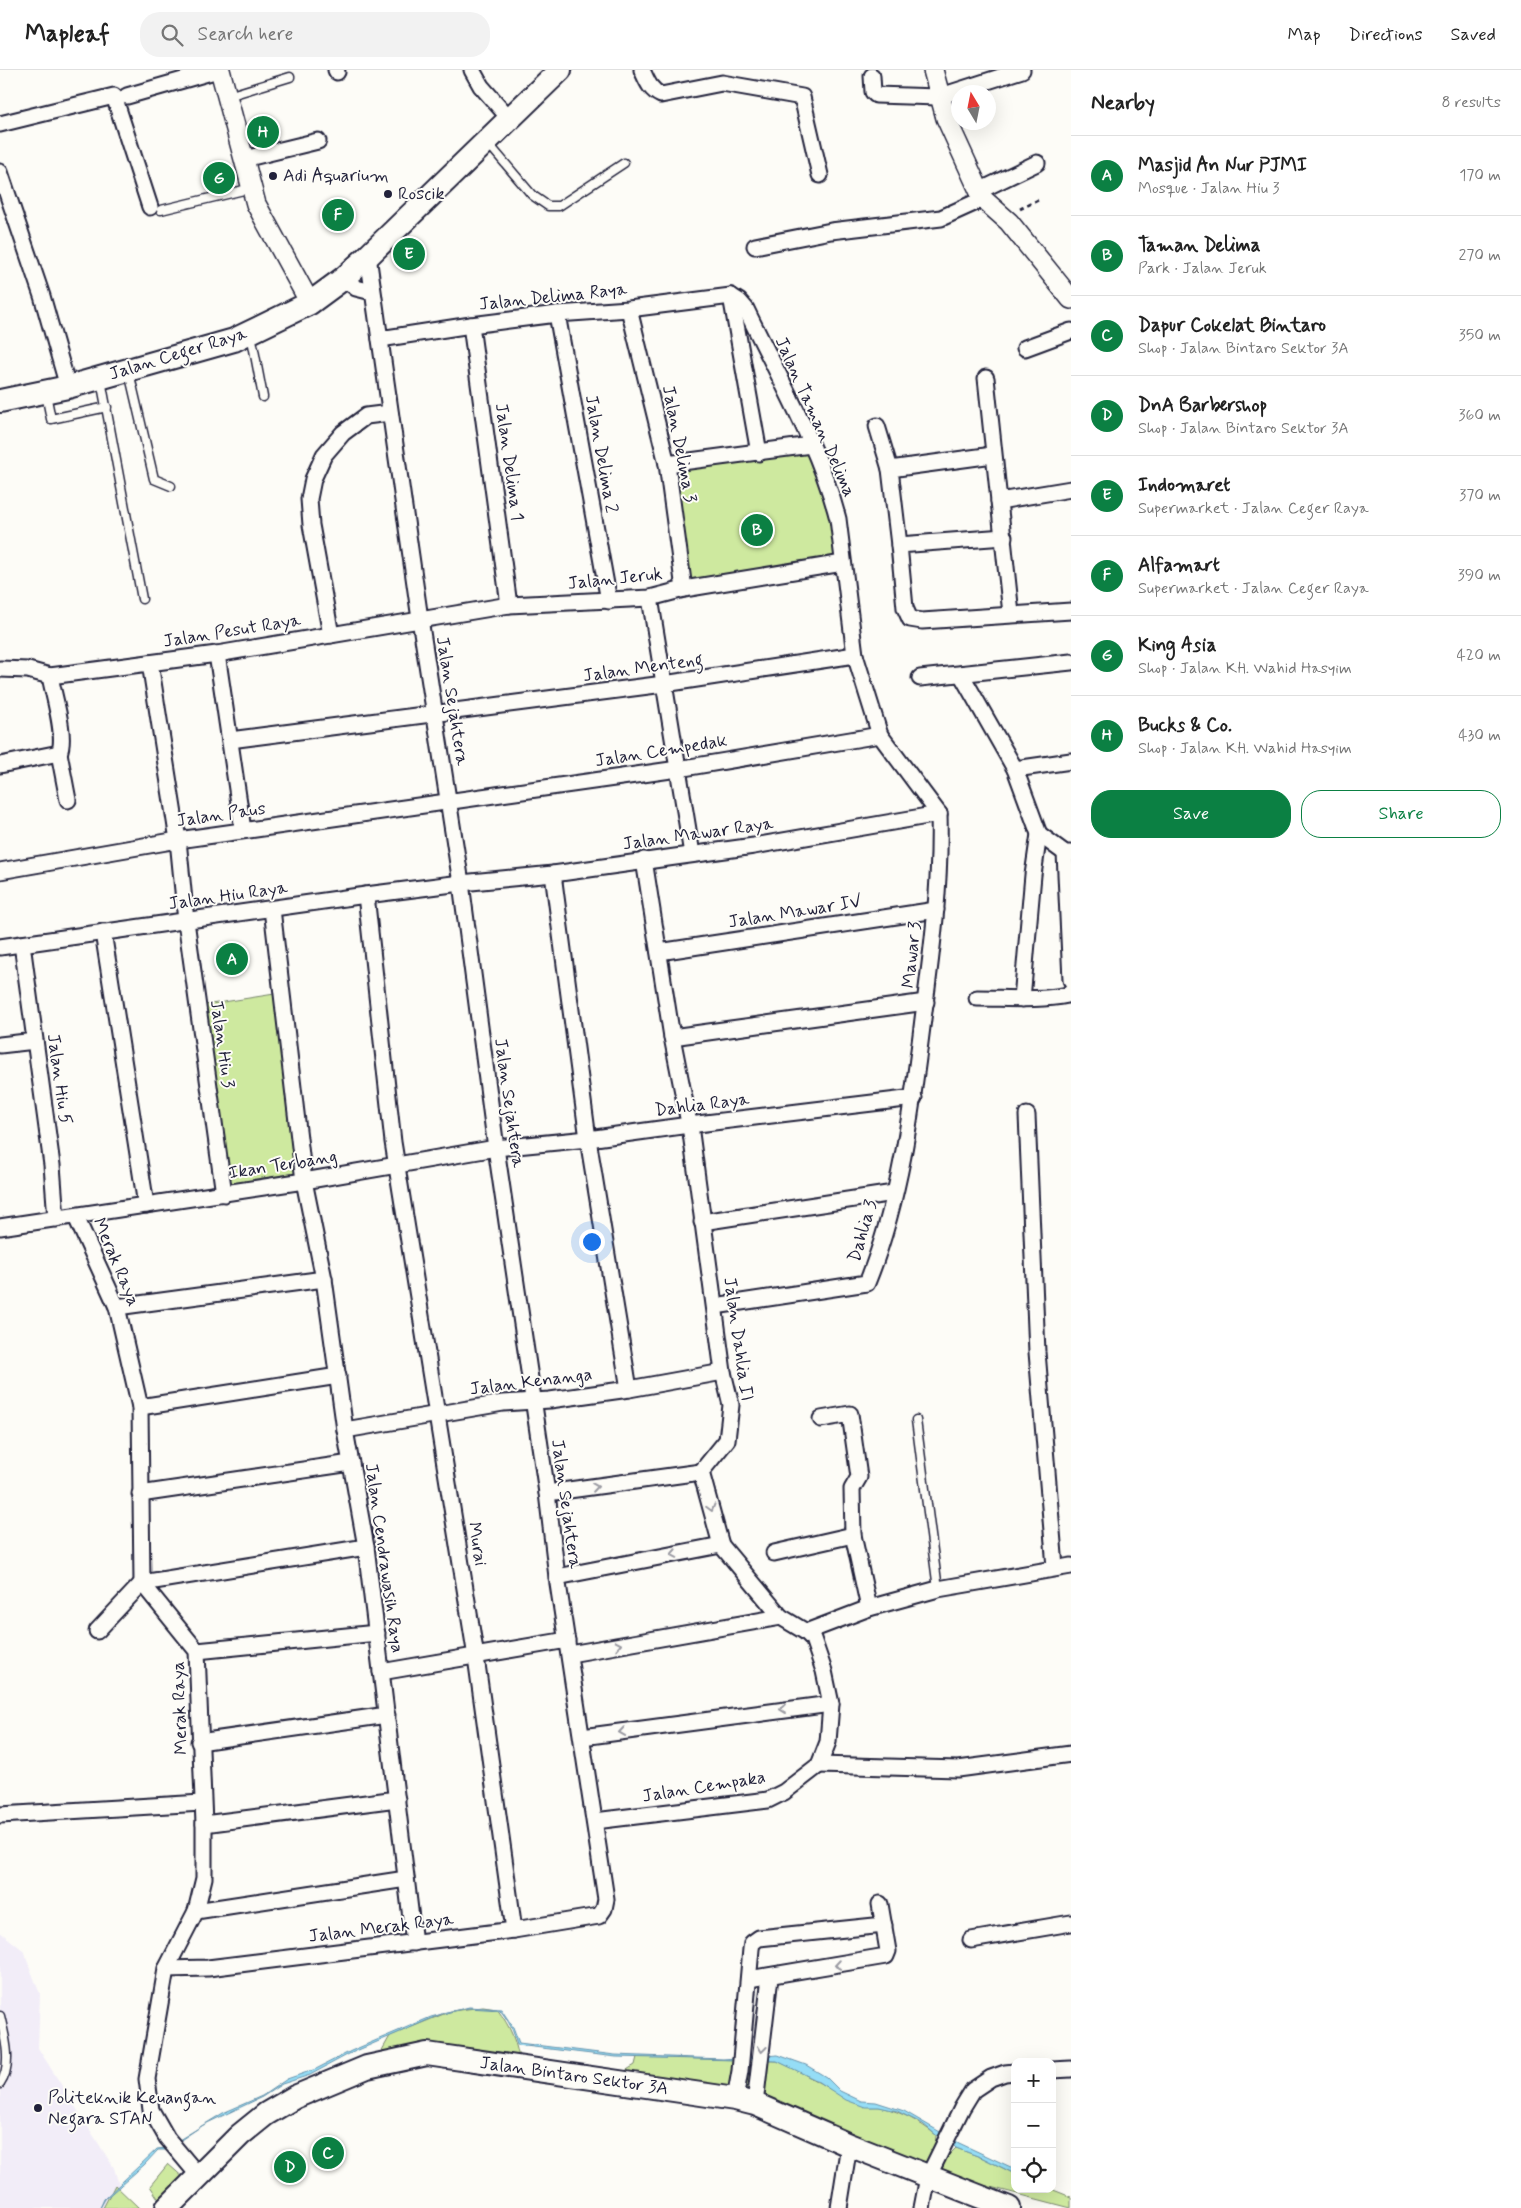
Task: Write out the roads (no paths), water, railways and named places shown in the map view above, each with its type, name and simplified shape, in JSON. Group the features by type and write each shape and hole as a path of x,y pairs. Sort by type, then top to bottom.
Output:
{"main road":[{"name":"Jalan Ceger Raya","path":"0,401 68,387 234,340 310,303 344,278 368,256 560,70"},
{"name":"Jalan Bintaro Sektor 3A","path":"167,2208 191,2167 240,2135 266,2114 295,2097 367,2067 427,2054 745,2102 849,2146 1009,2208"}],"street":[{"path":"127,96 219,70 256,204 310,303"},
{"path":"472,70 481,86 510,119"},
{"path":"642,70 649,85 661,94 722,83 802,97 820,174"},
{"path":"933,70 938,96 946,118 981,195 1009,222 1071,299"},
{"path":"872,76 873,92 876,95 938,96 1022,70"},
{"path":"0,124 114,96 156,209"},
{"path":"244,158 318,142"},
{"path":"755,246 831,231 941,218 1037,163"},
{"path":"0,172 42,296 68,387"},
{"name":"Jalan Sejahtera","path":"368,256 420,620 461,883 496,1148 547,1494 557,1576 606,1898 604,1909 599,1916"},
{"path":"344,278 356,288 372,292"},
{"path":"731,296 759,453"},
{"name":"Jalan Delima Raya","path":"380,339 557,314 629,309 731,296"},
{"name":"Jalan Taman Delima","path":"731,296 746,308 811,445 832,498 838,519 855,655 880,735 939,814"},
{"name":"Jalan Delima 3","path":"629,309 667,464 684,589"},
{"name":"Jalan Delima 2","path":"557,314 608,601"},
{"name":"Jalan Delima 1","path":"471,325 509,605"},
{"path":"1025,348 1071,331"},
{"path":"986,378 1011,614"},
{"path":"331,635 311,525 309,500 313,479 324,455 344,432 366,416 390,413"},
{"path":"877,426 890,469 905,608 910,619 922,621 1071,611"},
{"path":"667,464 811,445"},
{"path":"890,469 993,455"},
{"path":"999,501 1071,489"},
{"path":"899,546 1004,537"},
{"name":"Jalan Jeruk","path":"420,620 509,605 650,598 684,589 843,563"},
{"path":"650,598 692,854"},
{"name":"Jalan Pesut Raya","path":"50,676 217,654 420,620"},
{"path":"217,654 243,830"},
{"name":"Jalan Menteng","path":"230,740 664,684 855,655"},
{"path":"920,678 1071,662"},
{"name":"Jalan Hiu 3","path":"150,663 178,840 186,921 224,1194"},
{"path":"0,669 28,670 50,676 61,736 62,747 59,753 68,800"},
{"path":"960,674 1015,769 1039,834 1033,876 1022,999"},
{"name":"Jalan Cempedak","path":"448,802 678,769 880,735"},
{"path":"0,765 59,753"},
{"path":"1015,769 1071,762"},
{"name":"Jalan Paus","path":"0,871 178,840 448,802"},
{"name":"Jalan Mawar Raya","path":"461,883 553,874 754,846 939,814"},
{"name":"Mawar 3","path":"914,1098 936,910 940,846 939,814"},
{"path":"1039,834 1068,853 1071,980"},
{"name":"Jalan Dahlia II","path":"644,860 672,1037 689,1125 723,1372 730,1405 727,1440 701,1472"},
{"path":"553,874 588,1139 629,1389"},
{"name":"Jalan Hiu Raya","path":"0,947 461,883"},
{"name":"Murai","path":"366,895 393,1142 476,1657 514,1930"},
{"name":"Jalan Cendrawasih Raya","path":"272,908 304,1181 324,1279 350,1463 366,1547 414,1943"},
{"name":"Jalan Mawar IV","path":"659,952 936,910"},
{"path":"103,932 146,1205"},
{"name":"Jalan Hiu 5","path":"22,944 52,1165 56,1220"},
{"path":"977,998 1022,999 1068,995 1071,991"},
{"path":"672,1037 926,1002"},
{"path":"0,1045 35,1041"},
{"name":"Dahlia Raya","path":"496,1148 588,1139 914,1098"},
{"name":"Dahlia 3","path":"715,1306 867,1283 894,1193 914,1098"},
{"path":"1028,1115 1037,1352 1055,1567"},
{"name":"Ikan Terbang","path":"0,1227 224,1194 496,1148"},
{"path":"702,1222 894,1193"},
{"name":"Merak Raya","path":"76,1217 117,1307 140,1407 142,1583 197,1651 204,1824 204,1878 196,1911 166,1969 147,2079 151,2110 167,2138 191,2167"},
{"path":"117,1307 324,1279"},
{"name":"Jalan Kenanga","path":"345,1430 503,1403 629,1389 723,1372"},
{"path":"140,1407 338,1376"},
{"path":"821,1419 850,1414 859,1477 852,1489 853,1535 869,1608"},
{"path":"140,1494 350,1463"},
{"path":"547,1494 701,1472 721,1544 781,1617 806,1632 813,1639 824,1672 831,1704 828,1742 819,1765 958,1769 1071,1754"},
{"path":"774,1553 853,1535"},
{"path":"557,1576 721,1544"},
{"path":"96,1631 142,1583 366,1547"},
{"path":"806,1632 869,1608 938,1589 1055,1567 1071,1566"},
{"path":"381,1672 476,1657 569,1647 781,1617"},
{"path":"197,1651 377,1633"},
{"path":"582,1737 831,1704"},
{"path":"200,1742 386,1715"},
{"name":"Jalan Cempaka","path":"595,1821 768,1800 784,1792 819,1765"},
{"path":"204,1824 397,1800"},
{"path":"0,1814 202,1803"},
{"path":"196,1911 406,1879"},
{"path":"749,1979 770,1977 886,1956 888,1951 880,1904"},
{"name":"Jalan Merak Raya","path":"166,1969 208,1968 414,1943 514,1930 599,1916"},
{"path":"971,1940 1071,1923"},
{"path":"745,2102 740,2070 752,1944 759,1938 884,1925"},
{"path":"745,2102 760,2072 770,1977"},
{"path":"1056,2070 1071,2069"},
{"path":"922,2208 928,2177 973,2090 991,2078 1011,2073"},
{"path":"839,2208 849,2146"}],"lane":[{"path":"226,96 290,77"},
{"path":"487,142 532,195 548,206 559,206 624,163"},
{"path":"156,209 252,188"},
{"path":"250,332 263,397"},
{"path":"129,370 154,479 171,486"},
{"path":"101,378 142,599"},
{"path":"45,392 51,419 107,408"},
{"path":"916,1420 938,1589"},
{"path":"0,2016 8,2062 4,2079 0,2084"}],"water":[{"path":"469,2007 501,2009 513,2027 519,2043 615,2055 723,2059 778,2055 806,2065 826,2077 840,2091 861,2101 876,2102 904,2111 959,2143 1011,2167 1011,2172 983,2158 956,2148 923,2124 897,2111 879,2107 865,2107 846,2100 814,2079 777,2061 616,2057 517,2045 511,2026 500,2010 469,2008 458,2010"},
{"path":"440,2015 349,2054 310,2075 282,2084 262,2097 205,2124 223,2113 262,2096 287,2079 316,2069 351,2051 431,2017"},
{"path":"198,2128 166,2150 158,2150 144,2165 105,2199 100,2208 104,2199 157,2149 166,2148"}],"place":[{"name":"Bucks & Co.","path":"263,132"},
{"name":"Adi Aquarium","path":"273,176"},
{"name":"King Asia","path":"219,178"},
{"name":"Roscik","path":"388,194"},
{"name":"Alfamart","path":"338,215"},
{"name":"Indomaret","path":"409,254"},
{"name":"Taman Delima","path":"757,530"},
{"name":"Masjid An Nur PJMI","path":"232,959"},
{"name":"Politeknik Keuangan Negara STAN","path":"38,2108"},
{"name":"Dapur Cokelat Bintaro","path":"328,2153"},
{"name":"DnA Barbershop","path":"290,2167"}]}
